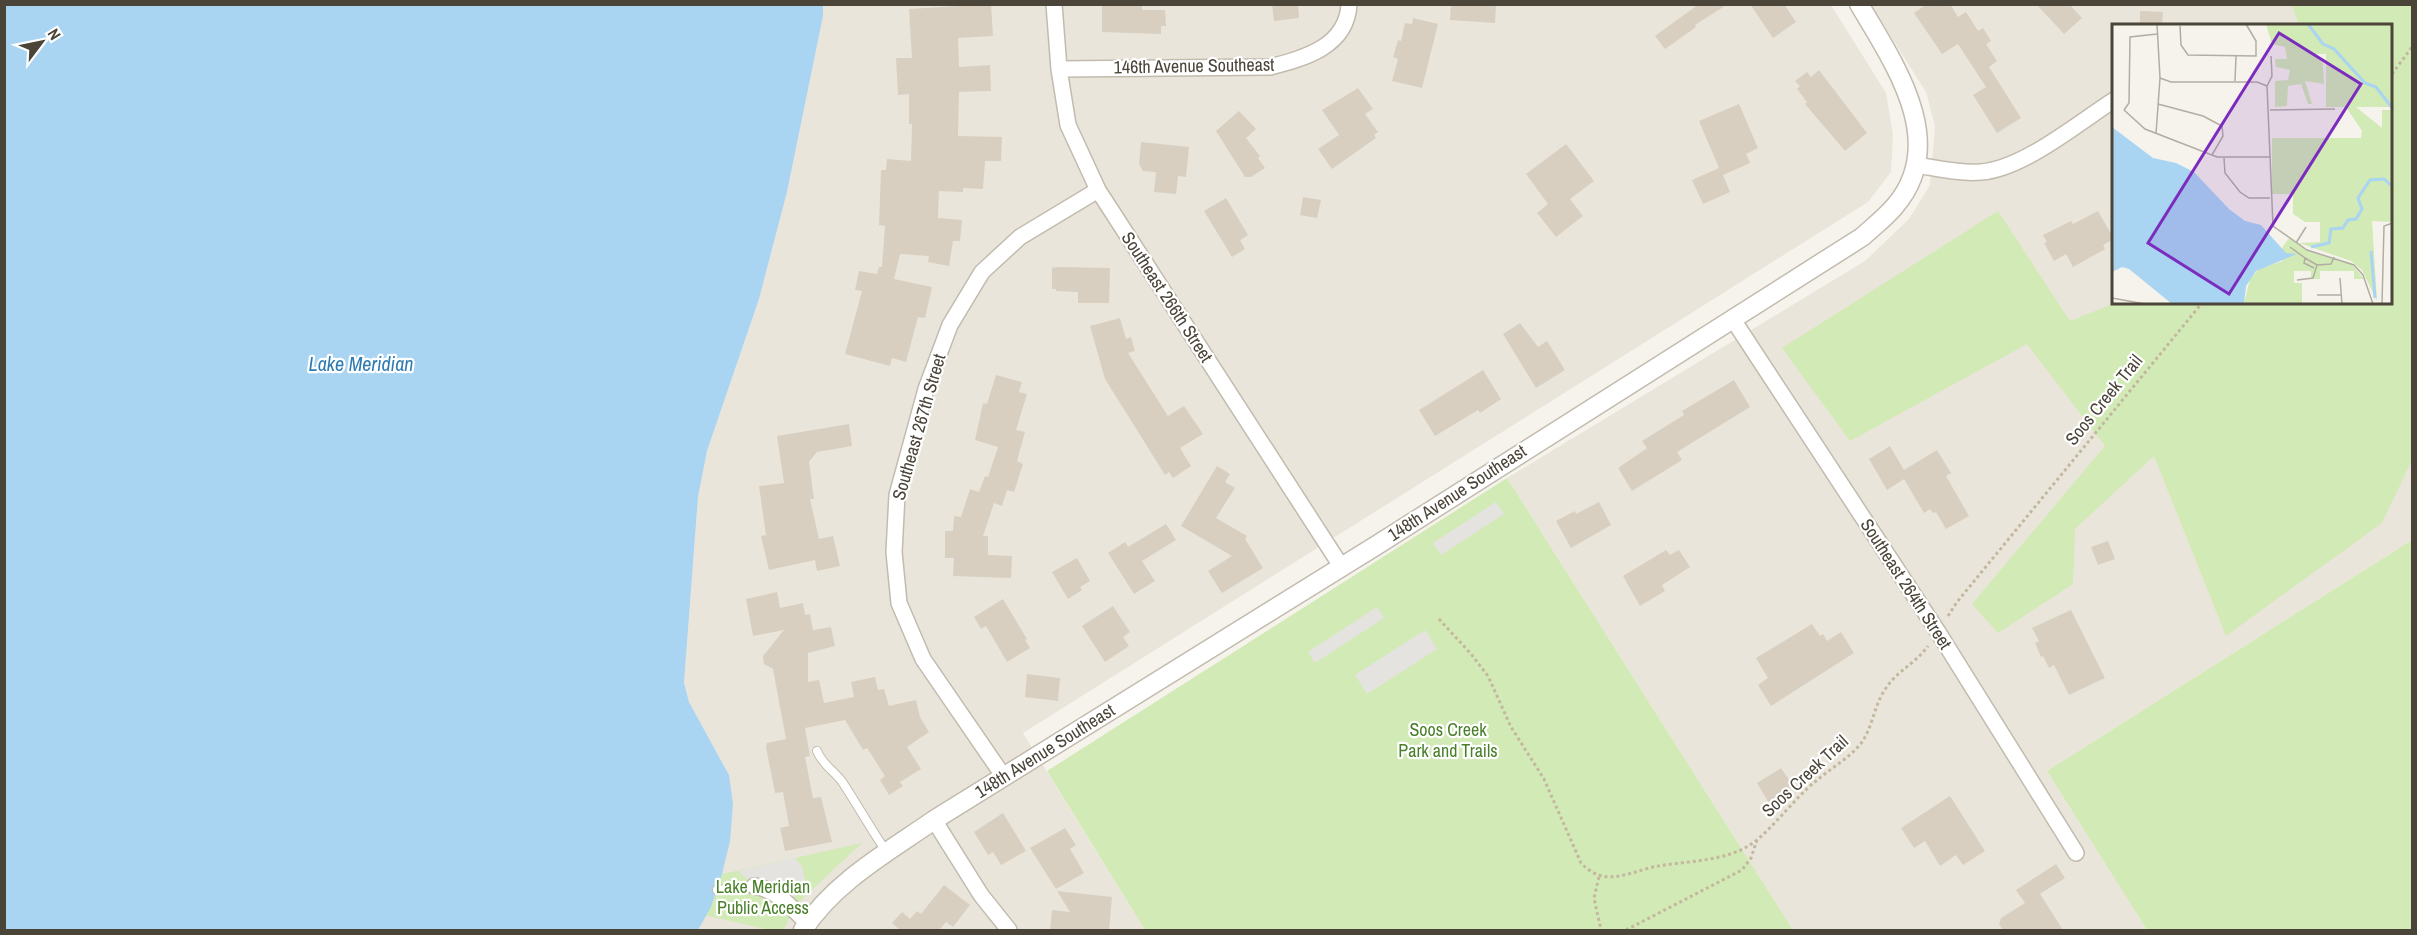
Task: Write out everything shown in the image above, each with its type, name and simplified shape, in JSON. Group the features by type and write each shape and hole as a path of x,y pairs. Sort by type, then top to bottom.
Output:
{"street":[{"name":"Southeast 266th Street","path":"1054,4 1059,69 1068,125 1098,190 1341,566"},
{"name":"146th Avenue Southeast","path":"1059,69 1270,67 1302,59 1326,47 1341,34 1349,4"},
{"path":"1858,4 1898,69 1910,99 1919,147 1916,165 1978,173 1997,170 2024,159 2112,101"},
{"name":"148th Avenue Southeast","path":"805,927 842,887 887,852 934,820 1862,237 1896,205 1916,165"},
{"name":"Southeast 267th Street","path":"1004,777 922,659 899,603 894,552 897,495 926,389 950,325 982,272 1020,237 1098,190"},
{"name":"Southeast 264th Street","path":"1732,318 1938,632 2076,853"},
{"path":"934,820 981,895 1009,930"},
{"path":"754,886 777,894 805,927"}],"lane":[{"path":"817,751 821,763 842,781 887,852"},
{"path":"717,890 754,886"}],"path":[{"path":"2393,71 2412,47"},
{"name":"Soos Creek Trail","path":"1599,877 1611,878 1655,867 1718,858 1757,840 1815,781 1860,744 1886,687 1898,673 1924,651 1964,593 2201,304"},
{"path":"1439,619 1472,654 1488,676 1520,744 1544,779 1574,852 1589,872 1599,877 1593,898 1601,930"},
{"path":"1626,930 1742,870 1751,858 1757,840"}],"shaded area":[{"path":"823,5 1831,5 1886,93 1893,135 1891,172 1868,202 1023,733 1145,930 698,930 717,890 729,775 689,702 684,683 698,497 707,451 759,299 787,192 823,16"},
{"path":"1871,5 2356,5 2347,24 2112,24 2112,304 2369,304 2412,373 2412,540 2047,771 2147,930 1793,930 1507,478 1865,261 1909,219 1930,185 1935,126 1926,92"},
{"path":"1496,502 1504,514 1441,555 1433,543"},
{"path":"1377,607 1384,618 1315,663 1308,652"},
{"path":"1425,630 1437,649 1367,694 1355,675"},
{"path":"795,858 802,866 806,884 788,904 754,886 738,871"}],"green space":[{"path":"2292,5 2412,5 2412,460 2382,523 2226,636 2154,456 2075,529 2073,584 1998,633 1972,604 2105,446 2027,344 1850,441 1782,348 1998,211 2070,321 2112,304 2393,304 2393,24 2299,24"},
{"name":"Soos Creek Park and Trails","path":"1507,478 1793,930 1145,930 1047,771"},
{"path":"2412,540 2412,930 2147,930 2047,771"},
{"name":"Lake Meridian Public Access","path":"862,843 793,909 784,930 769,930 704,915 711,907 722,874"}],"water":[{"name":"Lake Meridian","path":"5,5 823,5 823,16 787,192 759,299 707,451 698,497 684,683 689,702 729,775 733,804 730,841 722,874 711,907 698,930 5,930"}],"building":[{"path":"991,4 993,36 958,38 959,67 990,65 991,91 959,92 958,136 1002,137 1001,161 985,161 983,189 963,188 963,192 939,191 938,218 962,220 960,241 953,241 949,266 928,262 929,256 900,254 894,279 932,287 925,318 918,317 906,362 892,358 890,366 845,354 862,291 855,290 859,271 877,274 879,267 882,267 885,226 879,225 881,170 886,170 887,159 911,161 912,124 909,124 909,94 898,95 896,58 912,58 909,9"},
{"path":"1102,4 1142,4 1142,10 1165,10 1166,26 1161,26 1161,34 1102,32"},
{"path":"1272,4 1298,4 1299,18 1274,21"},
{"path":"1451,4 1496,4 1495,23 1450,20"},
{"path":"1699,4 1728,4 1695,25 1696,27 1665,49 1655,36"},
{"path":"1750,4 1784,4 1796,22 1773,38"},
{"path":"1927,4 1950,4 1958,17 1966,12 1978,31 1983,28 1991,41 1986,44 1997,61 1989,67 2021,118 1997,133 1973,95 1986,87 1958,44 1942,54 1914,13"},
{"path":"2036,4 2069,4 2082,18 2064,34"},
{"path":"2140,11 2163,12 2162,24 2140,24"},
{"path":"1413,18 1438,24 1422,88 1392,81 1398,59 1393,57 1398,40 1401,41 1405,23 1412,24"},
{"path":"1819,70 1867,133 1845,151 1805,104 1807,102 1797,89 1800,86 1795,81 1807,72 1811,77"},
{"path":"1358,88 1373,109 1365,114 1378,132 1374,135 1376,138 1332,169 1318,149 1339,135 1322,110"},
{"path":"1739,104 1758,148 1746,154 1750,163 1723,175 1730,192 1703,204 1692,180 1719,168 1699,121"},
{"path":"1239,111 1256,129 1246,138 1260,156 1258,158 1265,168 1251,177 1245,177 1216,131"},
{"path":"1141,142 1189,147 1186,177 1178,176 1176,194 1154,192 1156,172 1143,171 1139,164"},
{"path":"1566,144 1594,181 1570,199 1583,216 1556,237 1537,213 1548,204 1526,174"},
{"path":"1303,197 1321,200 1317,218 1300,215"},
{"path":"1226,198 1248,235 1240,240 1245,249 1232,257 1204,211"},
{"path":"2098,211 2112,236 2112,240 2103,245 2105,249 2073,267 2066,254 2054,261 2044,243 2047,242 2043,235 2071,221 2073,224"},
{"path":"1052,268 1110,268 1109,303 1078,303 1078,292 1052,289"},
{"path":"1120,318 1126,339 1131,337 1135,351 1128,353 1168,416 1184,406 1203,434 1180,448 1191,466 1173,478 1169,472 1165,475 1105,379 1090,326"},
{"path":"1520,323 1538,347 1547,341 1565,370 1536,388 1503,334"},
{"path":"1483,370 1501,399 1480,413 1478,410 1435,436 1419,410"},
{"path":"996,375 1022,382 1019,392 1027,394 1016,430 1025,432 1017,461 1023,464 1014,492 1007,490 1002,506 994,503 983,536 988,536 988,555 1012,556 1011,578 953,576 954,558 945,558 945,531 953,531 954,516 961,517 970,489 979,492 985,476 988,477 998,447 975,440 983,403 987,404"},
{"path":"1734,380 1750,407 1677,452 1682,460 1632,491 1618,468 1647,448 1642,441 1684,415 1682,411"},
{"path":"849,424 852,446 817,452 809,462 814,499 810,499 819,539 833,536 840,566 817,571 815,560 769,570 761,536 766,535 759,486 784,483 777,436"},
{"path":"1890,446 1904,470 1937,450 1951,473 1946,476 1969,516 1946,529 1936,512 1933,513 1930,509 1924,513 1904,479 1887,490 1869,459"},
{"path":"1217,466 1230,474 1225,482 1235,488 1216,518 1247,536 1245,539 1263,568 1222,593 1208,571 1232,556 1181,526"},
{"path":"1599,502 1611,525 1571,548 1556,521"},
{"path":"1166,524 1176,540 1142,561 1155,581 1134,594 1108,553 1125,542 1128,547"},
{"path":"2108,541 2115,559 2098,565 2091,547"},
{"path":"1666,550 1670,555 1679,550 1690,567 1662,585 1665,591 1640,606 1623,576"},
{"path":"1077,558 1090,581 1080,587 1082,590 1068,599 1052,572"},
{"path":"777,592 780,608 803,603 805,615 810,614 813,630 831,627 835,646 808,653 808,682 819,680 824,703 854,697 851,682 875,677 878,690 884,689 889,706 916,700 920,717 929,732 907,747 921,769 900,782 903,786 889,795 880,780 885,776 867,748 863,750 845,720 805,728 810,756 805,757 813,798 821,797 832,842 785,851 780,828 789,826 783,792 775,793 766,747 767,743 786,739 773,669 764,664 763,656 784,630 753,636 746,599"},
{"path":"1003,599 1030,648 1007,662 986,626 981,629 974,617"},
{"path":"1113,606 1130,632 1123,637 1129,646 1105,662 1082,626"},
{"path":"2071,610 2105,678 2069,695 2054,665 2049,668 2043,656 2041,657 2035,643 2039,641 2032,628"},
{"path":"1812,624 1820,636 1823,634 1827,641 1841,632 1854,653 1771,706 1758,685 1768,678 1756,658"},
{"path":"1027,674 1060,678 1058,701 1025,697"},
{"path":"1781,768 1794,787 1769,803 1757,783"},
{"path":"1950,796 1985,851 1963,865 1956,855 1940,866 1925,841 1914,848 1901,828"},
{"path":"1003,813 1026,851 1001,865 993,852 988,855 974,832"},
{"path":"1065,828 1076,845 1070,849 1084,873 1056,889 1030,848"},
{"path":"2056,864 2065,878 2040,894 2063,930 2003,930 1999,924 2001,918 2025,903 2016,890"},
{"path":"944,885 970,905 953,927 946,922 941,930 900,930 892,923 902,912 910,919 917,911 921,914"},
{"path":"1057,891 1112,897 1109,930 1050,930 1052,910 1070,912"}]}
